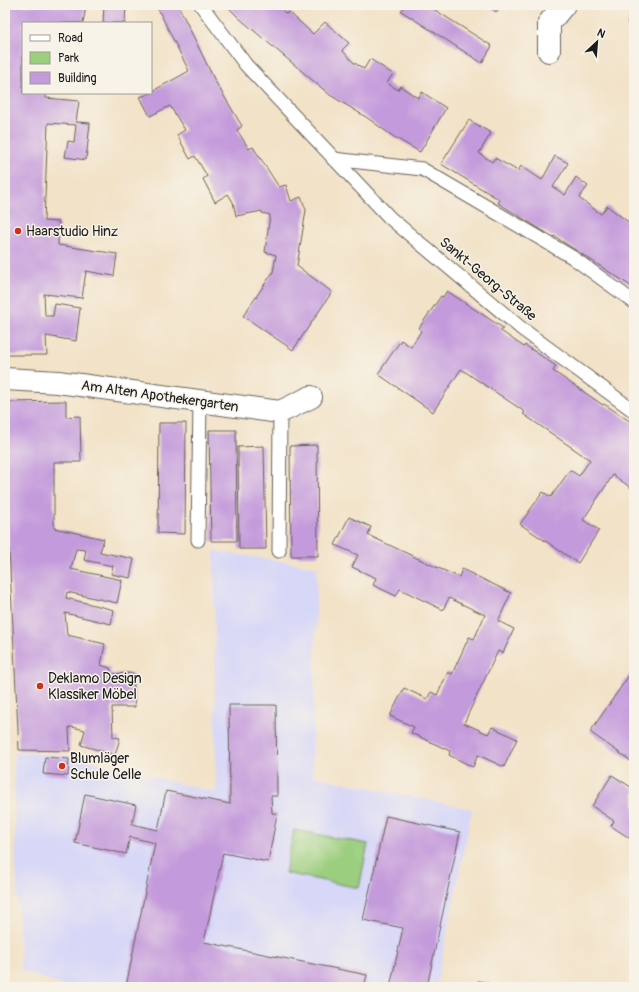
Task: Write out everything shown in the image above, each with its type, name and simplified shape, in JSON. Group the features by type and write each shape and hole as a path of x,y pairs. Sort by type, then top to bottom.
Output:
{"street":[{"path":"549,51 549,23 564,5"},
{"name":"Am Alten Apothekergarten","path":"5,379 58,382 280,412"},
{"path":"280,412 311,397"}],"lane":[{"name":"Sankt-Georg-Straße","path":"201,5 246,66 333,159 396,223 522,328 634,411"},
{"path":"333,159 422,169 572,257 634,302"},
{"path":"198,540 200,401"},
{"path":"279,551 280,412"}],"shaded area":[{"name":"Blumläger Schule Celle","path":"214,551 317,567 312,776 472,809 436,987 68,987 21,971 15,846 14,753 71,756 216,793"}],"green space":[{"path":"294,830 368,844 359,888 285,873"}],"building":[{"path":"5,5 86,6 83,22 22,22 22,94 46,94 46,98 79,101 76,122 90,123 86,160 65,157 68,141 74,142 76,125 48,123 44,221 59,222 58,245 117,254 114,276 86,271 82,298 44,294 45,316 53,316 55,304 80,308 76,341 46,336 47,355 5,355"},
{"path":"104,5 126,5 125,22 103,22"},
{"path":"156,5 178,5 215,81 242,126 237,130 249,149 253,147 279,187 286,185 291,201 301,197 306,210 297,266 332,292 293,350 243,316 273,272 276,255 265,252 270,215 262,213 262,211 236,216 233,202 228,194 215,202 203,179 207,176 195,156 190,159 177,135 185,130 170,106 150,116 140,97 152,94 152,91 189,71"},
{"path":"226,5 277,5 286,14 289,12 313,34 325,22 349,43 342,50 353,62 364,69 370,59 393,74 387,83 398,90 400,86 418,98 422,92 446,108 420,152 394,137 366,117 330,95 239,18"},
{"path":"405,5 427,5 492,46 482,63 401,11"},
{"path":"488,5 503,5 496,12"},
{"path":"634,14 634,29 627,23"},
{"path":"469,120 491,133 479,153 492,162 495,158 518,171 521,166 542,180 555,156 568,163 553,187 565,195 576,177 588,186 579,198 601,214 607,206 634,226 634,288 554,236 553,237 498,203 500,200 441,164"},
{"path":"447,291 503,328 501,331 524,347 525,345 556,366 553,371 634,424 634,490 613,475 583,520 599,530 578,563 520,524 543,492 551,497 570,470 579,476 590,460 523,414 525,412 461,369 433,412 378,374 401,340 411,347 421,331 419,328 441,296 443,297"},
{"path":"66,401 66,417 80,416 81,462 54,462 54,528 104,539 100,552 134,559 130,578 111,574 113,566 84,560 86,550 76,549 71,569 122,580 117,603 67,592 66,598 114,610 111,624 65,613 67,635 105,644 101,665 110,668 111,674 133,673 135,707 112,707 113,737 120,738 115,755 81,745 85,730 72,727 69,727 70,751 19,750 6,487 6,402"},
{"path":"159,423 186,423 185,534 158,533"},
{"path":"209,430 236,430 237,541 211,541"},
{"path":"317,445 318,556 291,556 290,446"},
{"path":"264,446 266,549 239,549 238,447"},
{"path":"349,517 371,527 368,535 436,567 459,577 462,569 511,593 498,621 514,629 503,653 498,651 464,723 488,734 492,727 517,739 504,767 478,755 473,767 449,755 450,751 411,733 414,727 390,716 404,688 427,699 431,692 437,695 448,672 452,674 469,637 474,639 485,615 449,598 443,610 400,589 396,596 373,585 376,578 352,567 358,555 335,545"},
{"path":"634,668 634,757 631,761 590,732"},
{"path":"229,705 276,705 277,796 271,796 272,813 277,814 268,862 223,853 204,942 367,975 364,987 126,987 155,843 130,837 126,854 75,843 85,794 136,805 132,824 158,830 166,791 230,804"},
{"path":"45,757 69,759 68,776 43,774"},
{"path":"612,775 634,789 634,841 611,826 614,821 592,806"},
{"path":"386,816 460,832 427,987 390,987 403,928 363,920"},
{"path":"478,981 492,984 492,987 476,987"}],"place":[{"name":"Haarstudio Hinz","path":"18,231"},
{"name":"Deklamo Design Klassiker Möbel","path":"40,686"},
{"name":"Blumläger Schule Celle","path":"62,766"}]}
